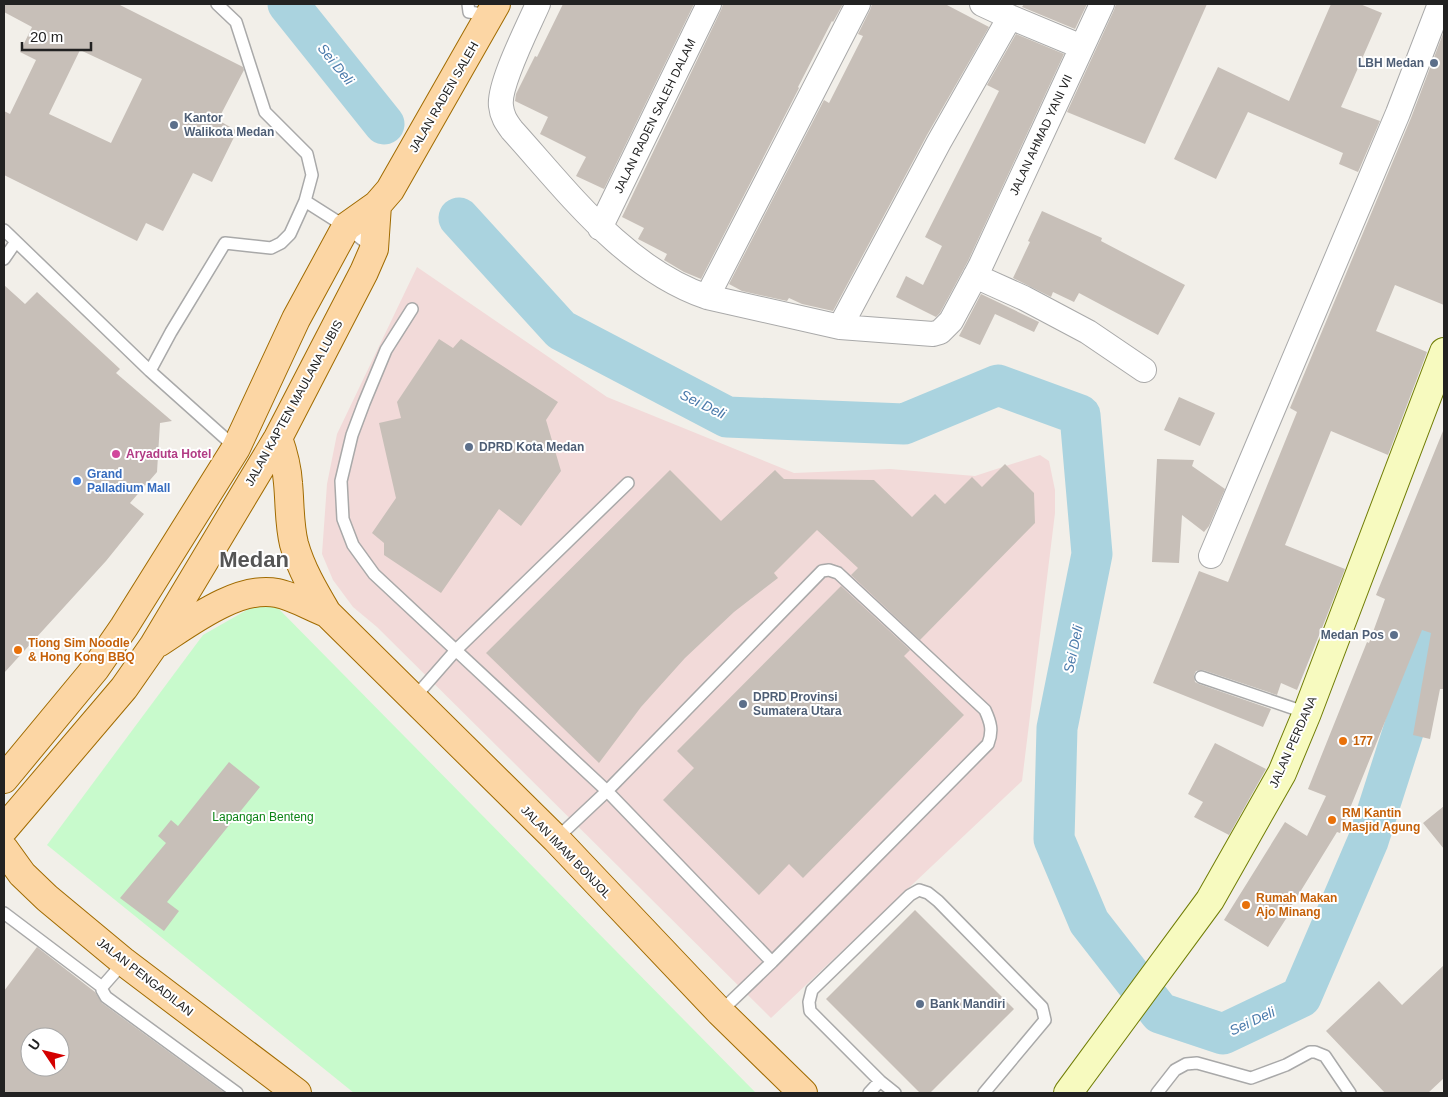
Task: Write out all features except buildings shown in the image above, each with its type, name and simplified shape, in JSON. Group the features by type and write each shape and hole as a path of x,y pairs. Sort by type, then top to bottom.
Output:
{"main road":[{"name":"JALAN RADEN SALEH","path":"383,198 485,12"},
{"path":"4,776 95,669 124,627 236,448 296,319 346,227 383,198"},
{"name":"JALAN KAPTEN MAULANA LUBIS","path":"4,829 124,688 154,644 278,438 364,272 374,249 383,198"},
{"name":"JALAN PERDANA","path":"1068,1093 1210,900 1282,773 1307,713 1444,352"},
{"name":"JALAN IMAM BONJOL","path":"278,438 288,481 290,520 294,543 305,572 327,613 556,840 720,1012 803,1093"},
{"name":"JALAN IMAM BONJOL","path":"154,644 225,603 243,595 263,591 278,593 327,613"},
{"path":"124,627 154,644"},
{"name":"JALAN PENGADILAN","path":"4,849 22,874 46,898 124,962 297,1093"}],"street":[{"path":"538,4 502,89 500,104 504,118 512,130 600,228 654,271 687,290 840,327 939,142 1010,17"},
{"name":"JALAN RADEN SALEH DALAM","path":"600,228 709,4"},
{"path":"707,296 858,4"},
{"path":"982,4 1082,47"},
{"name":"JALAN AHMAD YANI VII","path":"840,327 933,334 940,332 951,321 978,271 1102,4"},
{"path":"1211,556 1398,113 1440,4"},
{"path":"978,271 1088,332 1144,370"}],"lane":[{"path":"150,371 171,332 226,243 271,248 280,243 290,234 305,201 312,175 307,154 265,112 236,22 217,4"},
{"path":"305,201 346,227 374,249"},
{"path":"4,230 15,243 150,371 236,448"},
{"path":"4,259 15,243"},
{"path":"412,309 386,350 352,435 341,481 343,520 353,545 374,574 607,791 772,962"},
{"path":"412,699 456,650 628,483"},
{"path":"556,840 607,791 810,582 822,572 829,570 838,574 985,710 992,734 988,744 720,1012"},
{"path":"1201,677 1307,713"},
{"path":"895,1093 880,1081 810,1011 809,1002 812,990 910,895 919,890 928,893 938,901 1042,1007 1045,1014 1045,1020 984,1093"},
{"path":"4,913 102,987 106,997 237,1093"},
{"path":"102,987 124,962"},
{"path":"1157,1093 1175,1070 1186,1064 1197,1063 1251,1078 1286,1065 1310,1052 1315,1052 1325,1056 1350,1093"},
{"path":"869,1093 880,1081"}],"shaded area":[{"name":"DPRD Provinsi Sumatera Utara","path":"417,267 607,397 794,473 890,469 975,476 1040,455 1049,461 1055,490 1055,513 1022,781 771,1018 377,627 353,607 333,580 322,554 327,484 337,434"}],"green space":[{"name":"Lapangan Benteng","path":"268,598 756,1093 354,1093 47,845 203,635"}],"waterway":[{"name":"Sei Deli","path":"288,4 384,124"},
{"name":"Sei Deli","path":"459,218 561,330 727,417 904,424 998,385 1080,415 1092,554 1057,728 1054,839 1089,922 1160,1013 1223,1034 1301,997 1368,841 1428,654 1444,634"}],"place":[{"name":"LBH Medan","path":"1434,63"},
{"name":"Kantor Walikota Medan","path":"174,125"},
{"name":"DPRD Kota Medan","path":"469,447"},
{"name":"Aryaduta Hotel","path":"116,454"},
{"name":"Grand Palladium Mall","path":"77,481"},
{"name":"Medan Pos","path":"1394,635"},
{"name":"Tiong Sim Noodle & Hong Kong BBQ","path":"18,650"},
{"name":"DPRD Provinsi Sumatera Utara","path":"743,704"},
{"name":"177","path":"1343,741"},
{"name":"RM Kantin Masjid Agung","path":"1332,820"},
{"name":"Rumah Makan Ajo Minang","path":"1246,905"},
{"name":"Bank Mandiri","path":"920,1004"}],"district":[{"name":"Medan","path":"254,559"}]}
